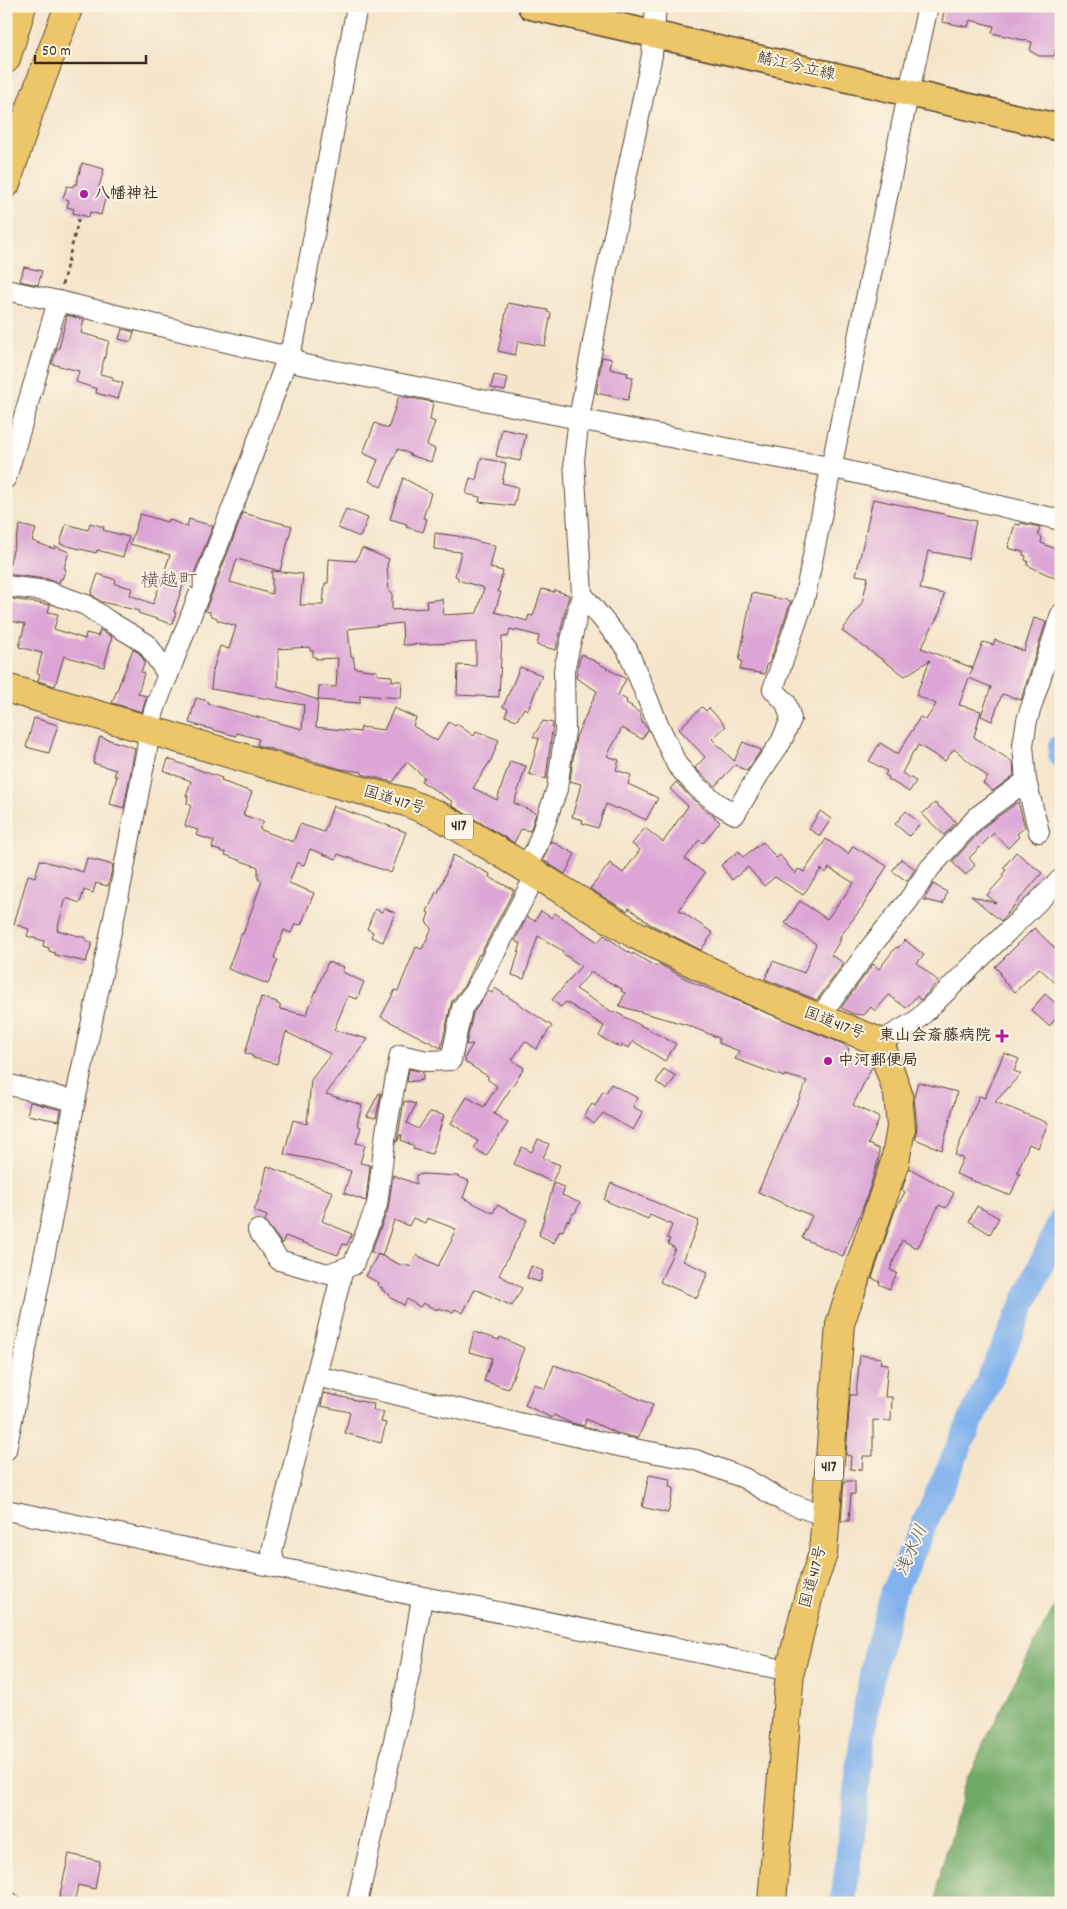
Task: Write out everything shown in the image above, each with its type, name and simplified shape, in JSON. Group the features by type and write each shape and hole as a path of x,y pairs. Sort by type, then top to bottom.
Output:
{"highway":[{"path":"6,150 49,6"},
{"path":"6,184 29,112 69,6"},
{"path":"6,59 21,7"},
{"name":"国道417号","path":"6,688 306,776 406,802 440,816 636,935 709,971 818,1019 880,1042 898,1094 901,1128 895,1162 840,1324 823,1554 810,1591 790,1672 772,1903"}],"main road":[{"name":"鯖江今立線","path":"532,6 1061,128"}],"street":[{"path":"6,1450 75,1101 120,889 147,749 148,729 153,710 250,462 295,336 356,6"},
{"path":"258,1230 279,1260 328,1274 353,1265 378,1205 386,1132 400,1055 427,1061 451,1060 462,1008 474,992 531,870 536,848 556,789 565,731 564,670 582,594 574,460 579,418 602,293 652,55 656,6"},
{"path":"582,594 627,649 677,765 704,793 718,804 736,814 759,774 782,742 791,719 786,703 773,689 804,600 908,93 928,6"},
{"path":"6,290 280,355 289,352"},
{"path":"6,478 58,301"},
{"path":"289,352 300,364 830,467 1061,520"},
{"path":"6,586 46,592 86,605 147,644 168,675"},
{"path":"1039,832 1026,781 1023,745 1027,720 1061,614"},
{"path":"818,1019 873,944 908,902 930,868 978,816 1026,781"},
{"path":"880,1042 916,1021 1061,879"},
{"path":"6,1084 75,1101"},
{"path":"275,1567 272,1550 343,1269"},
{"path":"316,1376 623,1447 696,1460 744,1478 783,1502 826,1516"},
{"path":"6,1510 790,1672"},
{"path":"357,1903 412,1666 422,1597"}],"path":[{"path":"58,301 80,214"}],"green space":[{"path":"1061,1594 1061,1903 936,1903 938,1881 967,1778"}],"building":[{"path":"945,6 1053,6 1061,8 1061,25 1054,56 1039,56 1030,51 1032,42 992,33 994,26 970,20 968,27 942,22"},
{"path":"82,163 104,169 98,191 106,195 101,215 90,212 89,217 73,213 74,209 67,207 69,200 63,198 67,186 73,187 74,184 76,185"},
{"path":"24,267 42,271 38,285 20,281"},
{"path":"508,303 548,310 547,312 551,313 545,346 518,341 515,355 498,351"},
{"path":"67,315 84,320 81,333 109,341 100,374 113,377 112,380 123,383 118,399 96,393 97,389 76,382 79,371 52,364 57,348 59,348"},
{"path":"122,329 134,332 131,342 119,339"},
{"path":"602,357 612,359 610,369 628,373 627,376 633,377 628,400 596,393"},
{"path":"494,375 508,378 505,391 491,388"},
{"path":"399,396 433,402 430,420 435,422 427,445 435,449 431,462 398,449 381,487 369,481 378,460 363,453 375,423 388,429"},
{"path":"502,429 526,434 520,461 496,456"},
{"path":"481,458 506,463 502,483 518,487 514,506 479,502 480,497 466,494 470,478 476,480"},
{"path":"403,478 431,493 423,518 427,519 423,532 406,527 407,524 390,519"},
{"path":"873,499 976,521 968,559 928,551 920,589 944,594 940,612 921,648 973,668 983,642 993,645 995,640 1024,651 1034,618 1046,622 1021,700 1002,694 992,721 981,716 991,687 969,678 959,705 981,711 974,737 1013,762 1014,775 993,791 983,783 988,777 954,749 945,761 918,745 902,773 916,781 909,792 888,779 889,777 885,775 887,771 869,761 880,743 898,754 920,717 926,720 936,704 916,695 930,660 905,676 842,631 862,603 868,577 856,575"},
{"path":"346,509 368,518 360,537 338,528"},
{"path":"243,513 292,526 280,571 237,559 230,582 272,594 272,571 303,574 300,605 323,605 325,583 328,583 329,559 356,561 362,548 389,559 387,565 389,592 392,592 392,610 427,608 426,601 442,599 444,615 477,613 484,588 458,580 458,577 455,576 461,552 434,549 435,533 457,536 495,546 490,568 503,571 498,592 501,592 495,612 527,621 529,615 533,616 542,589 554,592 554,590 569,595 556,650 537,645 539,636 516,630 510,629 508,637 502,636 499,697 457,695 458,665 476,666 476,642 403,645 402,623 348,629 351,657 353,656 355,668 377,671 377,675 392,676 392,681 402,681 401,698 360,695 360,703 318,700 316,727 360,732 361,727 384,730 394,708 416,718 413,726 437,741 449,722 455,726 457,724 474,736 476,731 499,740 491,760 473,788 497,800 510,761 526,766 514,803 536,813 530,831 521,829 514,843 451,805 453,802 421,781 424,777 407,762 393,782 362,774 362,772 341,769 257,745 259,739 237,733 236,736 189,723 196,698 208,701 208,704 302,729 304,705 211,689 213,670 220,646 229,649 236,626 217,620 217,618 210,615 210,612 205,611","holes":["310,647 310,651 313,651 313,657 316,657 316,659 338,658 336,687 319,686 318,700 278,687 278,649"]},
{"path":"140,514 167,522 168,519 187,527 189,519 213,526 190,584 184,582 172,624 138,613 139,611 102,602 91,594 98,574 116,580 115,584 132,588 130,595 153,604 170,555 130,544"},
{"path":"90,523 104,527 103,530 129,537 123,557 97,550 96,553 60,544 66,524 88,530"},
{"path":"1021,523 1040,527 1038,535 1042,537 1041,543 1061,551 1061,567 1055,578 1027,565 1028,561 1025,560 1026,556 1023,555 1023,552 1008,548 1015,524 1020,525"},
{"path":"20,525 36,529 32,541 54,549 55,546 69,552 64,568 66,569 59,583 47,579 6,574 6,564 9,565"},
{"path":"752,593 791,601 765,674 740,670 742,661 739,660"},
{"path":"6,598 50,605 48,612 58,614 54,629 85,639 86,633 98,636 100,630 112,637 104,667 64,656 55,686 38,681 40,674 37,673 42,653 19,647 25,624 6,620"},
{"path":"133,649 139,653 145,662 141,672 144,673 138,694 147,696 142,712 112,703"},
{"path":"582,654 626,679 618,695 627,700 626,703 640,713 642,721 648,730 642,739 622,728 607,756 619,760 616,770 631,775 628,784 658,798 646,820 606,804 598,828 582,823 583,820 572,817 581,784 570,781 576,737 597,691 576,678"},
{"path":"520,667 542,675 528,710 524,708 517,720 505,716 508,709 503,707"},
{"path":"702,707 706,711 709,708 726,726 712,739 734,761 743,742 761,750 747,771 735,765 715,786 695,768 705,757 679,729"},
{"path":"34,718 58,725 49,753 26,747"},
{"path":"543,721 553,723 546,779 529,774 539,739 533,737"},
{"path":"100,737 135,748 124,808 110,804 117,776 114,776 116,770 93,763"},
{"path":"168,759 222,778 221,781 252,792 243,815 264,822 259,829 293,842 300,824 324,832 333,806 406,832 391,873 338,854 336,859 310,849 304,865 297,862 289,883 314,893 301,925 295,924 291,933 284,930 274,958 278,960 268,984 228,969 262,881 258,879 258,867 225,855 226,853 212,848 214,841 196,835 198,830 185,826 191,805 187,804 188,796 186,796 191,781 164,771"},
{"path":"676,782 689,796 720,822 703,843 699,840 685,859 705,873 679,910 713,933 701,950 650,924 629,908 627,911 590,889 610,863 623,873 640,850 632,844 645,828 663,842 688,806 670,789"},
{"path":"1018,802 1025,827 1017,834 1019,837 1008,848 994,833 969,858 975,865 966,875 952,862 986,825"},
{"path":"935,803 956,822 944,835 922,814"},
{"path":"820,811 831,819 820,836 809,829"},
{"path":"906,811 920,824 909,836 895,824"},
{"path":"826,839 848,854 853,846 887,866 863,906 839,938 841,939 831,955 844,963 817,1000 765,979 773,961 804,973 816,944 785,923 800,901 827,919 854,883 829,868 826,873 821,869 803,895 775,877 764,886 748,867 732,880 721,865 739,851 743,857 763,842 776,858 780,855 795,874 798,869 804,872"},
{"path":"551,841 575,854 565,874 543,860"},
{"path":"1016,852 1042,873 1001,921 971,896 996,903 987,895 1004,876 1002,875 1006,870 1003,868"},
{"path":"453,855 490,874 489,877 514,890 464,986 452,1001 441,1048 381,1017 395,990 398,991 416,947 422,949 432,928 426,922 429,913 427,912 436,892 438,893"},
{"path":"87,858 113,865 108,886 96,883 93,893 84,890 80,903 66,898 57,930 86,938 85,940 92,943 86,962 55,955 55,953 49,951 49,948 43,946 44,941 27,936 29,929 14,924 28,875 35,877 40,860 83,872"},
{"path":"901,859 915,869 907,881 892,871"},
{"path":"933,884 947,892 943,904 924,900"},
{"path":"384,908 395,913 383,942 371,937 373,932 367,929 375,909 382,912"},
{"path":"541,911 552,918 555,913 598,942 604,935 632,955 633,953 656,967 659,964 694,983 843,1044 849,1049 847,1053 871,1065 872,1067 853,1105 878,1117 879,1120 868,1144 879,1149 879,1158 865,1202 843,1256 802,1238 812,1216 758,1192 807,1081 785,1075 784,1077 735,1059 739,1051 719,1043 719,1038 687,1025 619,1006 625,993 621,991 622,989 591,972 576,989 614,1013 676,1044 665,1061 633,1041 629,1048 622,1045 621,1047 599,1036 604,1026 566,1002 561,1007 552,1000 581,966 562,953 563,951 538,936 524,979 512,975 521,944 515,941 527,917 535,921"},
{"path":"1034,928 1056,949 1059,986 1039,968 1015,992 1003,981 1004,979 999,974 1001,973 995,967"},
{"path":"905,940 924,955 917,963 938,981 922,999 920,1000 917,996 906,1008 889,995 875,1011 871,1007 864,1015 853,1014 841,1008 873,964 879,969 896,947 898,948"},
{"path":"328,962 344,967 342,972 364,982 357,999 348,996 334,1030 368,1039 326,1094 362,1105 357,1125 361,1127 356,1143 365,1145 360,1163 370,1165 366,1201 344,1193 351,1171 310,1159 284,1154 293,1120 307,1124 311,1080 331,1054 286,1032 277,1064 253,1058 253,1056 245,1053 261,997 277,1002 280,1005 280,1009 306,1015"},
{"path":"495,988 552,1026 536,1049 525,1041 512,1060 524,1068 494,1114 508,1123 486,1156 474,1148 478,1141 451,1123 467,1097 484,1107 497,1086 487,1079 489,1077 465,1062 465,1057 473,1044 466,1045 473,1013 488,991 492,993"},
{"path":"1045,994 1061,1008 1061,1013 1049,1026 1031,1010"},
{"path":"1004,1053 1019,1059 1014,1071 1021,1074 995,1102 1048,1123 1038,1148 1029,1144 1017,1173 1020,1174 1011,1194 1006,1194 956,1174 963,1158 955,1155 979,1096 985,1098"},
{"path":"409,1069 423,1072 423,1080 407,1082"},
{"path":"664,1069 676,1076 667,1090 656,1082"},
{"path":"918,1082 957,1092 942,1150 915,1139 917,1127 914,1097"},
{"path":"611,1084 638,1098 633,1107 643,1112 633,1130 603,1113 594,1124 584,1116 592,1104 595,1106 603,1091 606,1093"},
{"path":"379,1093 381,1094 376,1118 367,1116"},
{"path":"404,1101 416,1104 407,1123 418,1129 430,1112 444,1115 432,1154 413,1149 414,1146 401,1140 402,1135 400,1135 397,1142"},
{"path":"30,1102 61,1110 59,1121 27,1115"},
{"path":"538,1139 549,1144 543,1158 560,1165 552,1182 514,1164 522,1147 532,1152"},
{"path":"267,1166 333,1192 322,1221 352,1234 347,1245 343,1244 338,1255 285,1236 282,1244 265,1221 267,1216 254,1211 262,1190"},
{"path":"909,1168 954,1193 946,1208 939,1205 918,1247 914,1247 902,1240 890,1270 897,1273 889,1289 872,1278 895,1210 905,1192 902,1190"},
{"path":"393,1175 416,1184 416,1175 457,1176 469,1181 463,1198 493,1213 497,1205 527,1220 499,1275 522,1288 512,1306 475,1289 463,1313 455,1309 453,1312 438,1308 437,1310 423,1303 420,1307 407,1299 404,1305 389,1297 390,1295 382,1290 383,1288 378,1286 379,1283 366,1276 378,1254 371,1252 388,1209","holes":["413,1218 425,1223 427,1218 456,1229 438,1266 417,1255 410,1267 404,1264 403,1266 382,1256 394,1220 409,1226"]},
{"path":"554,1183 565,1188 562,1195 580,1203 569,1221 567,1220 563,1231 560,1230 554,1243 539,1235"},
{"path":"611,1183 699,1221 683,1261 708,1272 697,1298 660,1282 675,1248 668,1244 670,1239 667,1238 672,1225 650,1215 648,1219 604,1200"},
{"path":"977,1206 999,1218 990,1234 969,1221"},
{"path":"531,1266 543,1271 540,1282 527,1278"},
{"path":"474,1332 499,1340 500,1337 524,1348 508,1389 484,1381 492,1358 469,1352"},
{"path":"860,1355 881,1358 880,1363 888,1364 885,1397 892,1397 891,1421 873,1420 873,1456 863,1456 862,1470 850,1469 851,1456 846,1455 850,1395 856,1395"},
{"path":"554,1365 586,1376 653,1405 638,1438 616,1433 586,1419 584,1426 568,1422 554,1415 552,1418 525,1405 534,1384 545,1389"},
{"path":"324,1393 374,1404 373,1410 384,1412 381,1422 386,1423 381,1443 345,1433 350,1412 321,1406"},
{"path":"649,1475 670,1479 669,1487 674,1488 668,1513 642,1507"},
{"path":"844,1481 855,1481 855,1494 851,1494 849,1521 841,1521"},
{"path":"69,1854 100,1861 95,1889 78,1885 74,1903 58,1903"}],"waterway":[{"name":"浅水川","path":"1061,747 1061,755"},
{"name":"浅水川","path":"843,1903 867,1702 876,1655 894,1591 1061,1221"}],"place":[{"name":"八幡神社","path":"84,194"},
{"name":"東山会斎藤病院","path":"1002,1036"},
{"name":"中河郵便局","path":"828,1061"}],"district":[{"name":"横越町","path":"169,582"}]}
